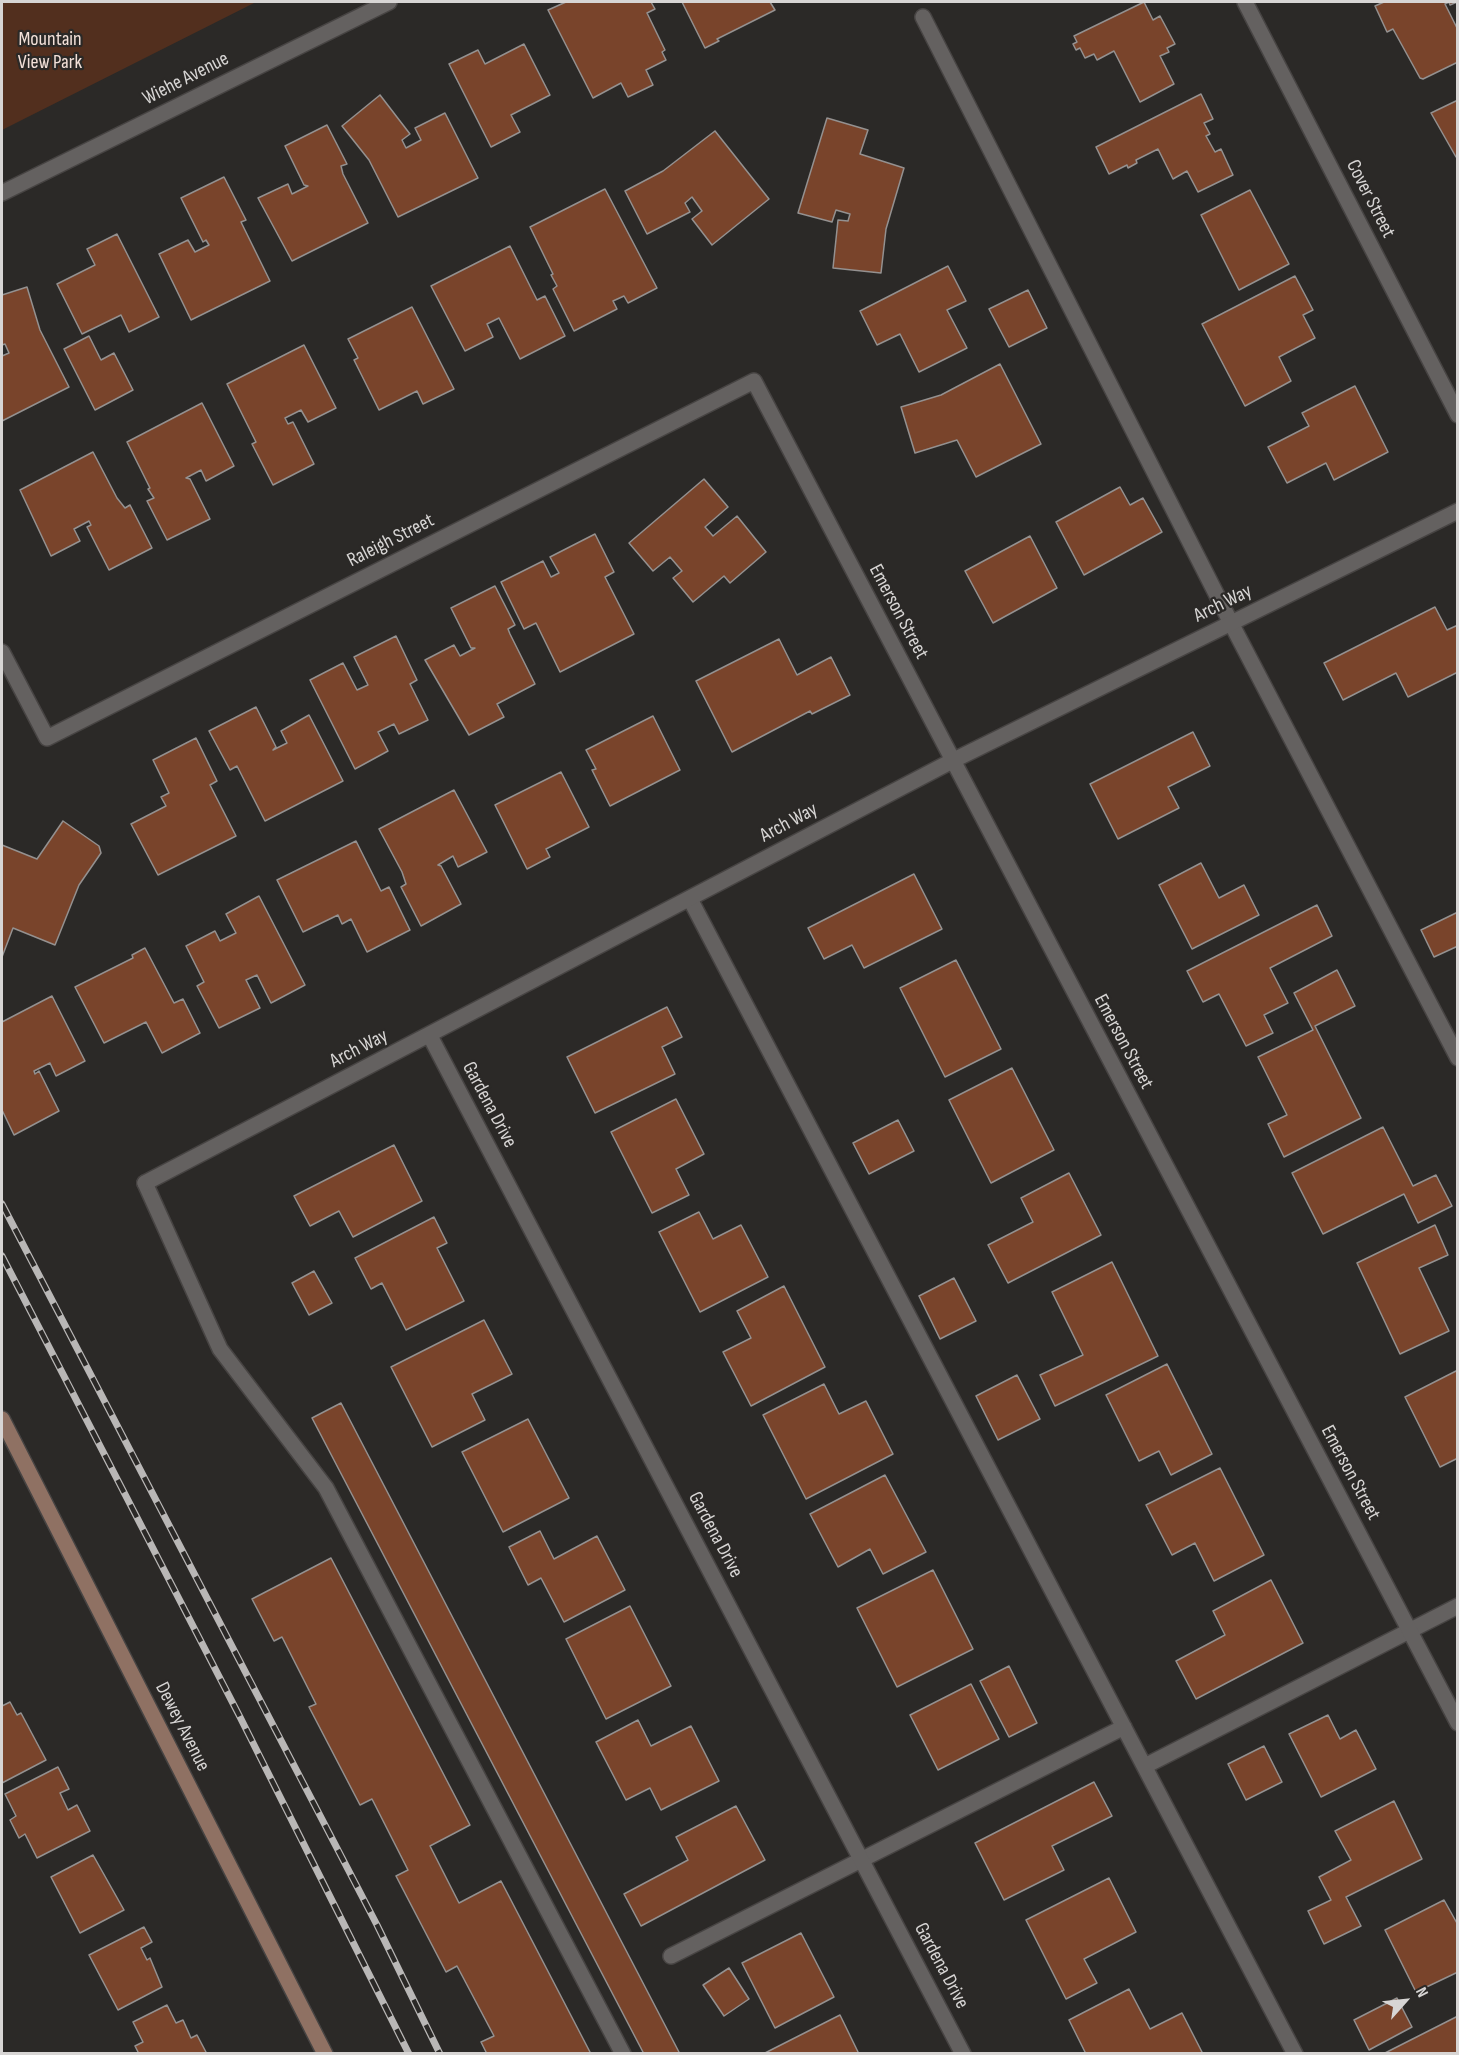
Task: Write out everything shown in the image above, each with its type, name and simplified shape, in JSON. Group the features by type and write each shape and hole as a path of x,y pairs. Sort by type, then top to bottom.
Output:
{"street":[{"name":"Wiehe Avenue","path":"2,193 389,2"},
{"name":"Cover Street","path":"1245,2 1458,415"},
{"path":"923,16 1231,623 1458,1058"},
{"name":"Raleigh Street","path":"2,652 47,738 754,381"},
{"name":"Emerson Street","path":"754,381 1458,1723"},
{"name":"Arch Way","path":"623,2054 327,1488 220,1349 145,1183 430,1036 952,761 1458,511"},
{"path":"690,899 1295,2054"},
{"name":"Gardena Drive","path":"430,1036 963,2054"},
{"name":"Dewey Avenue","path":"2,1419 325,2054"},
{"path":"1145,1766 1458,1606"},
{"path":"670,1956 1124,1726"}],"green space":[{"name":"Mountain View Park","path":"2,2 256,2 2,130"}],"building":[{"path":"566,2 651,2 655,9 647,13 665,50 662,52 666,60 646,70 653,85 628,97 621,83 593,98 548,10"},
{"path":"682,2 770,2 775,10 717,39 719,41 705,48"},
{"path":"1144,2 1153,20 1160,16 1175,44 1167,48 1169,52 1160,56 1174,84 1140,102 1114,51 1097,60 1094,54 1085,58 1080,48 1076,50 1073,44 1077,42 1074,36"},
{"path":"1384,2 1449,2 1445,4 1458,30 1458,62 1423,79 1420,78 1393,29 1387,32 1375,6"},
{"path":"524,44 550,95 511,115 520,132 491,147 449,64 478,50 485,64"},
{"path":"1201,94 1213,119 1204,123 1210,134 1206,136 1215,152 1221,149 1233,175 1198,192 1187,171 1173,179 1158,149 1136,160 1137,163 1128,168 1127,165 1109,174 1096,147"},
{"path":"380,95 410,134 402,140 406,148 421,140 415,128 445,113 478,178 398,217 369,160 342,126"},
{"path":"1458,100 1458,156 1456,157 1431,113"},
{"path":"827,118 868,130 860,154 904,168 886,229 881,273 833,268 838,220 848,221 850,214 836,210 832,222 798,213"},
{"path":"327,125 347,164 341,166 343,174 368,223 292,261 258,198 288,184 292,194 308,186 304,185 285,146"},
{"path":"715,131 769,199 712,245 692,219 702,211 692,197 685,203 690,212 647,234 625,191 663,171"},
{"path":"224,177 246,220 241,222 270,281 191,320 159,254 188,240 195,252 209,245 206,240 203,242 181,198"},
{"path":"605,189 657,288 628,303 624,296 613,301 617,309 574,331 553,289 557,286 551,275 553,274 530,227"},
{"path":"1250,190 1289,264 1239,290 1201,215"},
{"path":"117,234 159,317 129,332 121,315 82,334 57,284 95,265 87,249"},
{"path":"510,246 537,300 545,296 565,336 520,359 499,318 487,324 493,337 465,351 431,286"},
{"path":"948,266 966,301 947,310 967,348 919,372 900,334 877,345 860,311"},
{"path":"1295,276 1313,310 1303,315 1315,338 1279,357 1291,381 1245,406 1202,324"},
{"path":"27,287 40,330 69,387 2,421 2,356 9,353 5,344 2,345 2,295"},
{"path":"1028,290 1047,328 1009,347 989,309"},
{"path":"412,307 454,389 423,404 417,391 379,410 354,360 358,358 348,339"},
{"path":"89,336 101,360 114,353 133,390 95,410 64,349"},
{"path":"304,345 336,408 308,422 301,410 285,418 288,424 293,422 314,464 273,485 252,444 256,442 227,384"},
{"path":"1000,364 1041,444 976,477 957,440 915,453 901,407 941,395"},
{"path":"1355,386 1388,452 1334,480 1326,463 1287,483 1268,447 1309,426 1302,413"},
{"path":"202,403 234,466 206,481 201,470 186,478 190,479 210,519 167,540 147,501 154,498 148,489 150,488 127,442"},
{"path":"93,452 117,498 125,508 130,505 152,548 109,570 87,527 91,525 89,521 74,529 80,541 51,556 20,490"},
{"path":"704,479 728,507 705,527 713,536 737,516 766,552 730,583 724,576 693,602 673,578 682,571 670,557 653,571 629,543"},
{"path":"1120,487 1130,505 1143,498 1162,532 1084,575 1056,522"},
{"path":"595,534 614,572 605,577 634,634 560,672 536,623 524,629 501,582 543,561 551,577 559,573 550,557"},
{"path":"1030,536 1057,588 993,623 965,571"},
{"path":"495,586 515,625 508,629 510,634 535,684 497,704 504,717 469,735 425,660 454,645 460,656 475,648 471,648 451,608"},
{"path":"1435,607 1447,630 1458,625 1458,672 1408,697 1396,673 1343,700 1324,663"},
{"path":"396,636 417,680 410,684 428,720 399,734 394,724 378,732 388,751 355,769 310,680 343,663 357,690 368,685 354,657"},
{"path":"779,639 797,675 831,657 850,695 812,714 810,711 732,752 696,681"},
{"path":"256,707 276,747 273,750 287,743 281,731 309,715 343,781 265,821 237,766 230,770 209,731"},
{"path":"653,716 680,770 610,806 592,770 596,769 586,750"},
{"path":"1193,732 1210,766 1168,787 1179,808 1118,839 1090,784"},
{"path":"196,738 217,781 210,785 236,836 158,875 131,824 166,806 161,797 169,793 153,760"},
{"path":"561,772 589,827 546,849 550,857 527,869 495,805"},
{"path":"454,790 487,852 458,867 453,856 438,865 441,866 461,904 421,926 401,887 406,884 402,872 379,829"},
{"path":"63,821 99,846 101,853 79,885 55,945 13,928 2,957 2,845 37,859"},
{"path":"356,841 381,891 389,887 410,930 367,952 351,919 342,924 338,915 303,932 277,880"},
{"path":"1201,863 1219,898 1244,885 1259,915 1192,949 1159,885"},
{"path":"914,874 942,929 864,968 852,945 824,959 808,928"},
{"path":"259,896 305,985 271,1003 257,975 246,980 260,1008 219,1028 197,986 204,982 186,946 215,931 220,941 236,933 226,914"},
{"path":"1317,905 1332,936 1270,968 1288,1003 1264,1015 1273,1033 1246,1046 1219,994 1203,1002 1187,971"},
{"path":"1458,912 1458,946 1434,957 1421,930"},
{"path":"145,948 174,1003 183,999 200,1033 162,1053 146,1022 104,1043 75,987 133,958 132,955"},
{"path":"956,960 1001,1049 945,1077 900,988"},
{"path":"1337,970 1355,1006 1315,1026 1361,1118 1284,1157 1268,1124 1287,1115 1258,1057 1313,1030 1294,993"},
{"path":"52,996 85,1061 56,1076 50,1063 34,1071 35,1074 39,1071 59,1111 14,1135 2,1110 2,1022"},
{"path":"667,1007 682,1037 662,1047 675,1074 595,1113 567,1057"},
{"path":"1012,1068 1054,1150 991,1183 949,1100"},
{"path":"676,1099 704,1154 676,1169 689,1195 652,1213 611,1132"},
{"path":"898,1120 914,1151 869,1174 853,1143"},
{"path":"1383,1127 1413,1186 1436,1175 1452,1206 1418,1223 1404,1194 1323,1234 1292,1173"},
{"path":"394,1145 422,1201 353,1237 339,1211 310,1226 294,1196"},
{"path":"1069,1173 1101,1235 1008,1283 988,1245 1033,1222 1021,1198"},
{"path":"699,1212 713,1239 741,1225 768,1277 700,1312 659,1232"},
{"path":"434,1217 447,1243 437,1248 464,1301 406,1330 382,1283 371,1289 355,1258"},
{"path":"1435,1225 1448,1255 1419,1268 1449,1331 1400,1354 1357,1263"},
{"path":"1112,1262 1158,1356 1055,1406 1040,1375 1083,1355 1052,1292"},
{"path":"314,1271 332,1303 309,1315 292,1283"},
{"path":"954,1278 976,1321 940,1339 919,1296"},
{"path":"784,1286 825,1367 751,1406 723,1352 751,1338 737,1311"},
{"path":"484,1320 512,1374 472,1394 485,1420 432,1447 391,1367"},
{"path":"1167,1364 1212,1454 1171,1475 1159,1451 1139,1461 1106,1395"},
{"path":"1458,1370 1458,1458 1440,1467 1405,1397"},
{"path":"1017,1375 1040,1419 998,1440 976,1396"},
{"path":"824,1384 839,1414 866,1401 893,1454 806,1499 763,1415"},
{"path":"341,1403 680,2054 644,2054 312,1418"},
{"path":"528,1419 569,1498 503,1532 462,1452"},
{"path":"1220,1468 1264,1555 1214,1581 1195,1543 1172,1555 1146,1505"},
{"path":"885,1475 926,1552 883,1574 870,1549 838,1567 810,1514"},
{"path":"540,1531 554,1559 597,1536 625,1590 564,1622 541,1578 528,1585 509,1547"},
{"path":"331,1558 470,1825 430,1846 459,1903 501,1881 591,2054 487,2054 481,2042 494,2036 457,1966 446,1972 396,1876 408,1870 372,1799 360,1805 309,1707 316,1704 282,1637 274,1641 252,1599"},
{"path":"933,1570 973,1649 897,1687 857,1608"},
{"path":"1271,1580 1303,1643 1196,1699 1176,1661 1225,1635 1213,1611"},
{"path":"630,1606 671,1686 606,1719 566,1639"},
{"path":"1009,1666 1037,1723 1009,1737 980,1681"},
{"path":"971,1684 999,1739 938,1770 910,1715"},
{"path":"10,1702 17,1715 21,1713 46,1760 2,1783 2,1706"},
{"path":"1328,1715 1340,1739 1356,1730 1376,1769 1321,1797 1289,1734"},
{"path":"638,1720 651,1746 691,1726 719,1781 661,1810 650,1788 626,1800 596,1742"},
{"path":"1264,1746 1282,1782 1246,1800 1228,1764"},
{"path":"58,1767 69,1789 60,1793 68,1810 77,1805 90,1831 37,1858 25,1834 19,1838 10,1820 16,1816 5,1794"},
{"path":"1094,1782 1112,1816 1052,1846 1064,1870 1004,1900 975,1843"},
{"path":"1394,1801 1422,1859 1346,1897 1361,1926 1324,1944 1308,1911 1331,1900 1319,1877 1351,1860 1335,1831"},
{"path":"736,1806 765,1860 641,1926 624,1894 688,1860 676,1837"},
{"path":"93,1855 124,1910 80,1933 51,1877"},
{"path":"1109,1878 1136,1932 1084,1959 1097,1983 1066,1999 1026,1920"},
{"path":"1444,1900 1458,1925 1458,1972 1416,1992 1385,1930"},
{"path":"144,1927 152,1942 141,1948 147,1960 150,1958 162,1987 118,2010 89,1955"},
{"path":"801,1933 834,1997 775,2028 742,1963"},
{"path":"729,1968 749,1999 724,2016 703,1985"},
{"path":"1129,1989 1150,2029 1182,2013 1203,2054 1086,2054 1069,2020"},
{"path":"1397,1998 1412,2027 1369,2050 1354,2020"},
{"path":"167,2005 176,2023 183,2020 191,2038 197,2035 207,2054 139,2054 135,2046 143,2042 133,2022"},
{"path":"840,2015 859,2054 763,2054"},
{"path":"1458,2016 1458,2054 1383,2054"}],"railway":[{"path":"2,1204 377,1925 440,2054"},
{"path":"2,1256 240,1717 409,2054"}]}
